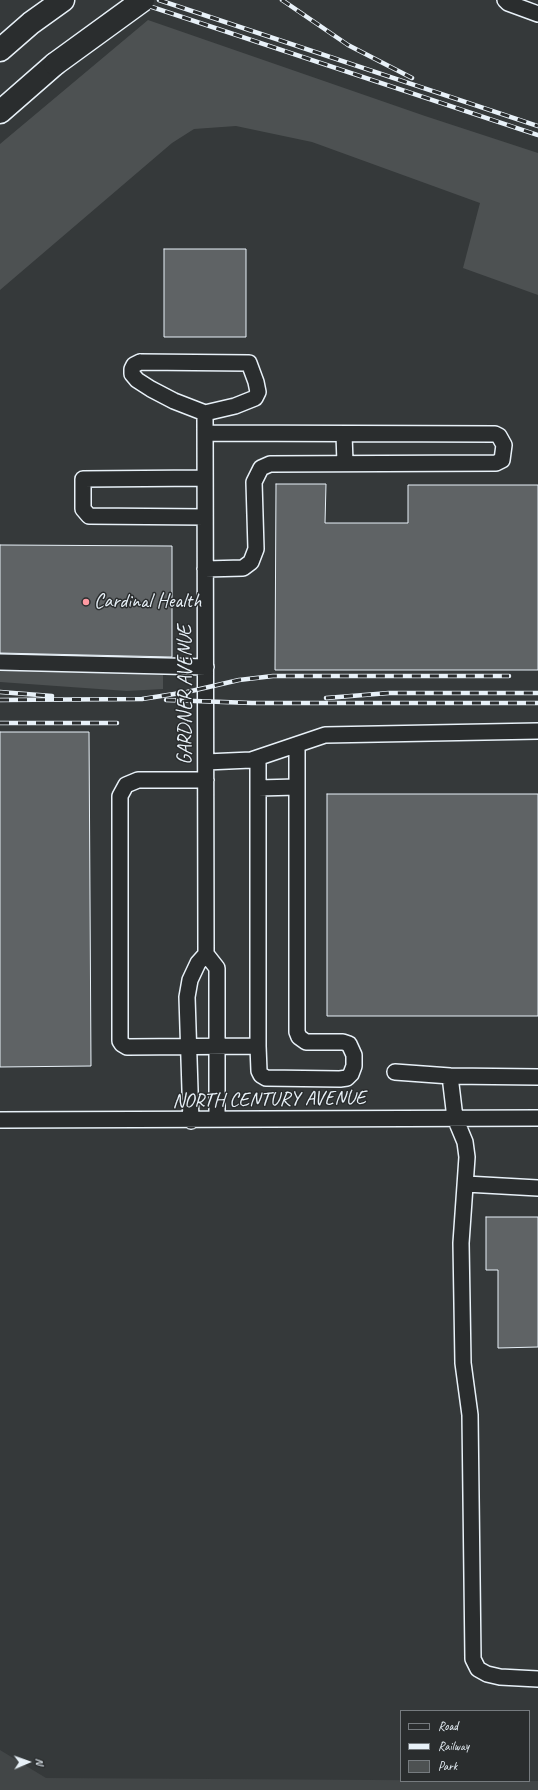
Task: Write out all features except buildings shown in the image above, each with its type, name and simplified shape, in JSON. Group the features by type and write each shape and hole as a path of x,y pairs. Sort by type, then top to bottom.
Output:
{"highway":[{"path":"0,50 31,23 63,0"},
{"path":"0,112 55,64 143,0"}],"street":[{"path":"505,0 508,3 538,14"},
{"path":"140,362 251,364 258,392 255,398 235,406 205,413 174,400 136,380 132,374 134,365 140,362"},
{"name":"GARDNER AVENUE","path":"205,413 206,954"},
{"path":"205,433 495,434 499,436 504,445 502,460 496,463 270,464 261,468 254,482 256,549 251,562 243,568 206,569"},
{"path":"344,434 345,463"},
{"path":"205,478 83,479 83,510 89,516 205,517"},
{"path":"0,662 206,667"},
{"path":"206,762 237,762 258,758 325,735 538,731"},
{"path":"258,758 259,1070 266,1078 346,1078 351,1074 354,1066 354,1055 349,1044 343,1042 306,1042 299,1037 298,1032 296,745"},
{"path":"206,780 138,780 126,785 122,790 119,803 119,1038 122,1044 127,1047 258,1046"},
{"path":"258,788 297,787"},
{"path":"191,1121 187,997 189,985 198,963 206,954 217,968 218,1119"},
{"path":"395,1072 450,1076 538,1077"},
{"path":"450,1076 455,1118 465,1142 467,1157 461,1251 464,1363 470,1415 473,1659 478,1669 487,1674 500,1677 538,1679"},
{"name":"NORTH CENTURY AVENUE","path":"0,1120 191,1121 218,1119 538,1118"},
{"path":"466,1184 538,1188"}],"shaded area":[{"path":"0,1750 46,1778 400,1780 400,1782 538,1781 538,1790 0,1790"}],"green space":[{"path":"148,20 425,116 538,153 538,295 463,268 480,203 312,142 236,126 194,129 172,143 0,290 0,144"},
{"path":"0,670 163,672 163,689 127,691 0,682"}],"railway":[{"path":"131,0 538,135"},
{"path":"159,0 538,126"},
{"path":"282,0 348,45 412,78"},
{"path":"0,700 142,699 187,692 239,680 273,676 509,676"},
{"path":"0,692 52,696"},
{"path":"326,698 389,693 538,693"},
{"path":"166,700 252,703 538,703"},
{"path":"0,723 117,723"}],"place":[{"name":"Cardinal Health","path":"86,602"}]}
